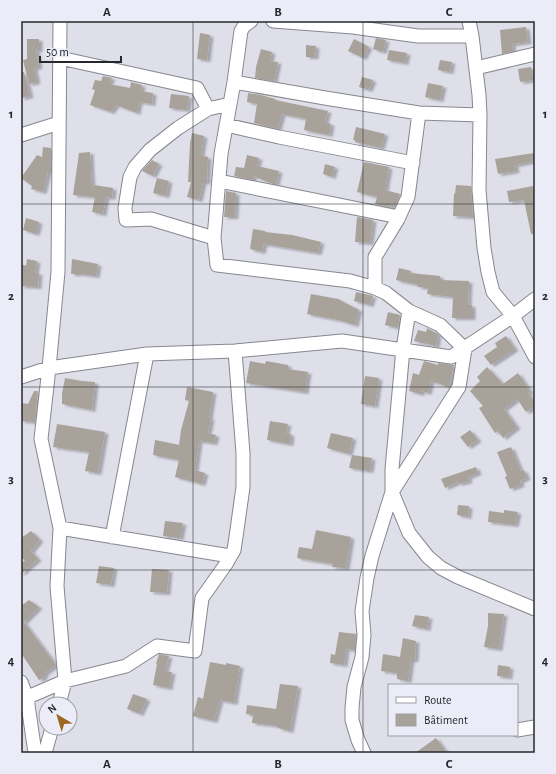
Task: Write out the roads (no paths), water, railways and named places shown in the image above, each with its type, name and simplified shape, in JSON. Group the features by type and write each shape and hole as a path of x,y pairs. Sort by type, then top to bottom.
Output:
{"street":[{"path":"60,21 58,272 49,368 40,439 60,528 57,586 65,680 61,696"},
{"path":"250,21 244,26 242,31 218,181 214,238 217,265 350,281 375,288 386,293 409,311 440,325 465,349"},
{"path":"273,21 353,24 418,36 472,36"},
{"path":"469,21 476,68 480,115 479,190 484,248 488,272 493,292 513,316 535,357"},
{"path":"476,68 535,54"},
{"path":"60,58 197,88 208,109"},
{"path":"234,82 419,114 480,115"},
{"path":"214,238 151,219 126,220 124,208 130,178 135,167 150,150 178,128 208,109 230,104"},
{"path":"375,288 375,257 399,217 408,197 419,114"},
{"path":"21,135 59,123"},
{"path":"226,125 412,163"},
{"path":"218,181 399,217"},
{"path":"21,377 49,368 147,354 235,351 342,340 451,357 513,316 535,299"},
{"path":"409,311 403,349 392,469 392,492 409,533 428,557 441,568 458,577 535,608"},
{"path":"364,753 352,720 352,708 354,687 363,650 364,635 362,611 372,556 392,492 459,387 465,349"},
{"path":"24,699 65,680 126,666 158,646 195,651 202,598 234,550 243,487 243,453 235,351"},
{"path":"112,537 147,354"},
{"path":"60,528 230,556"},
{"path":"21,682 35,753"},
{"path":"518,730 535,728"},
{"path":"45,753 50,736"}]}
